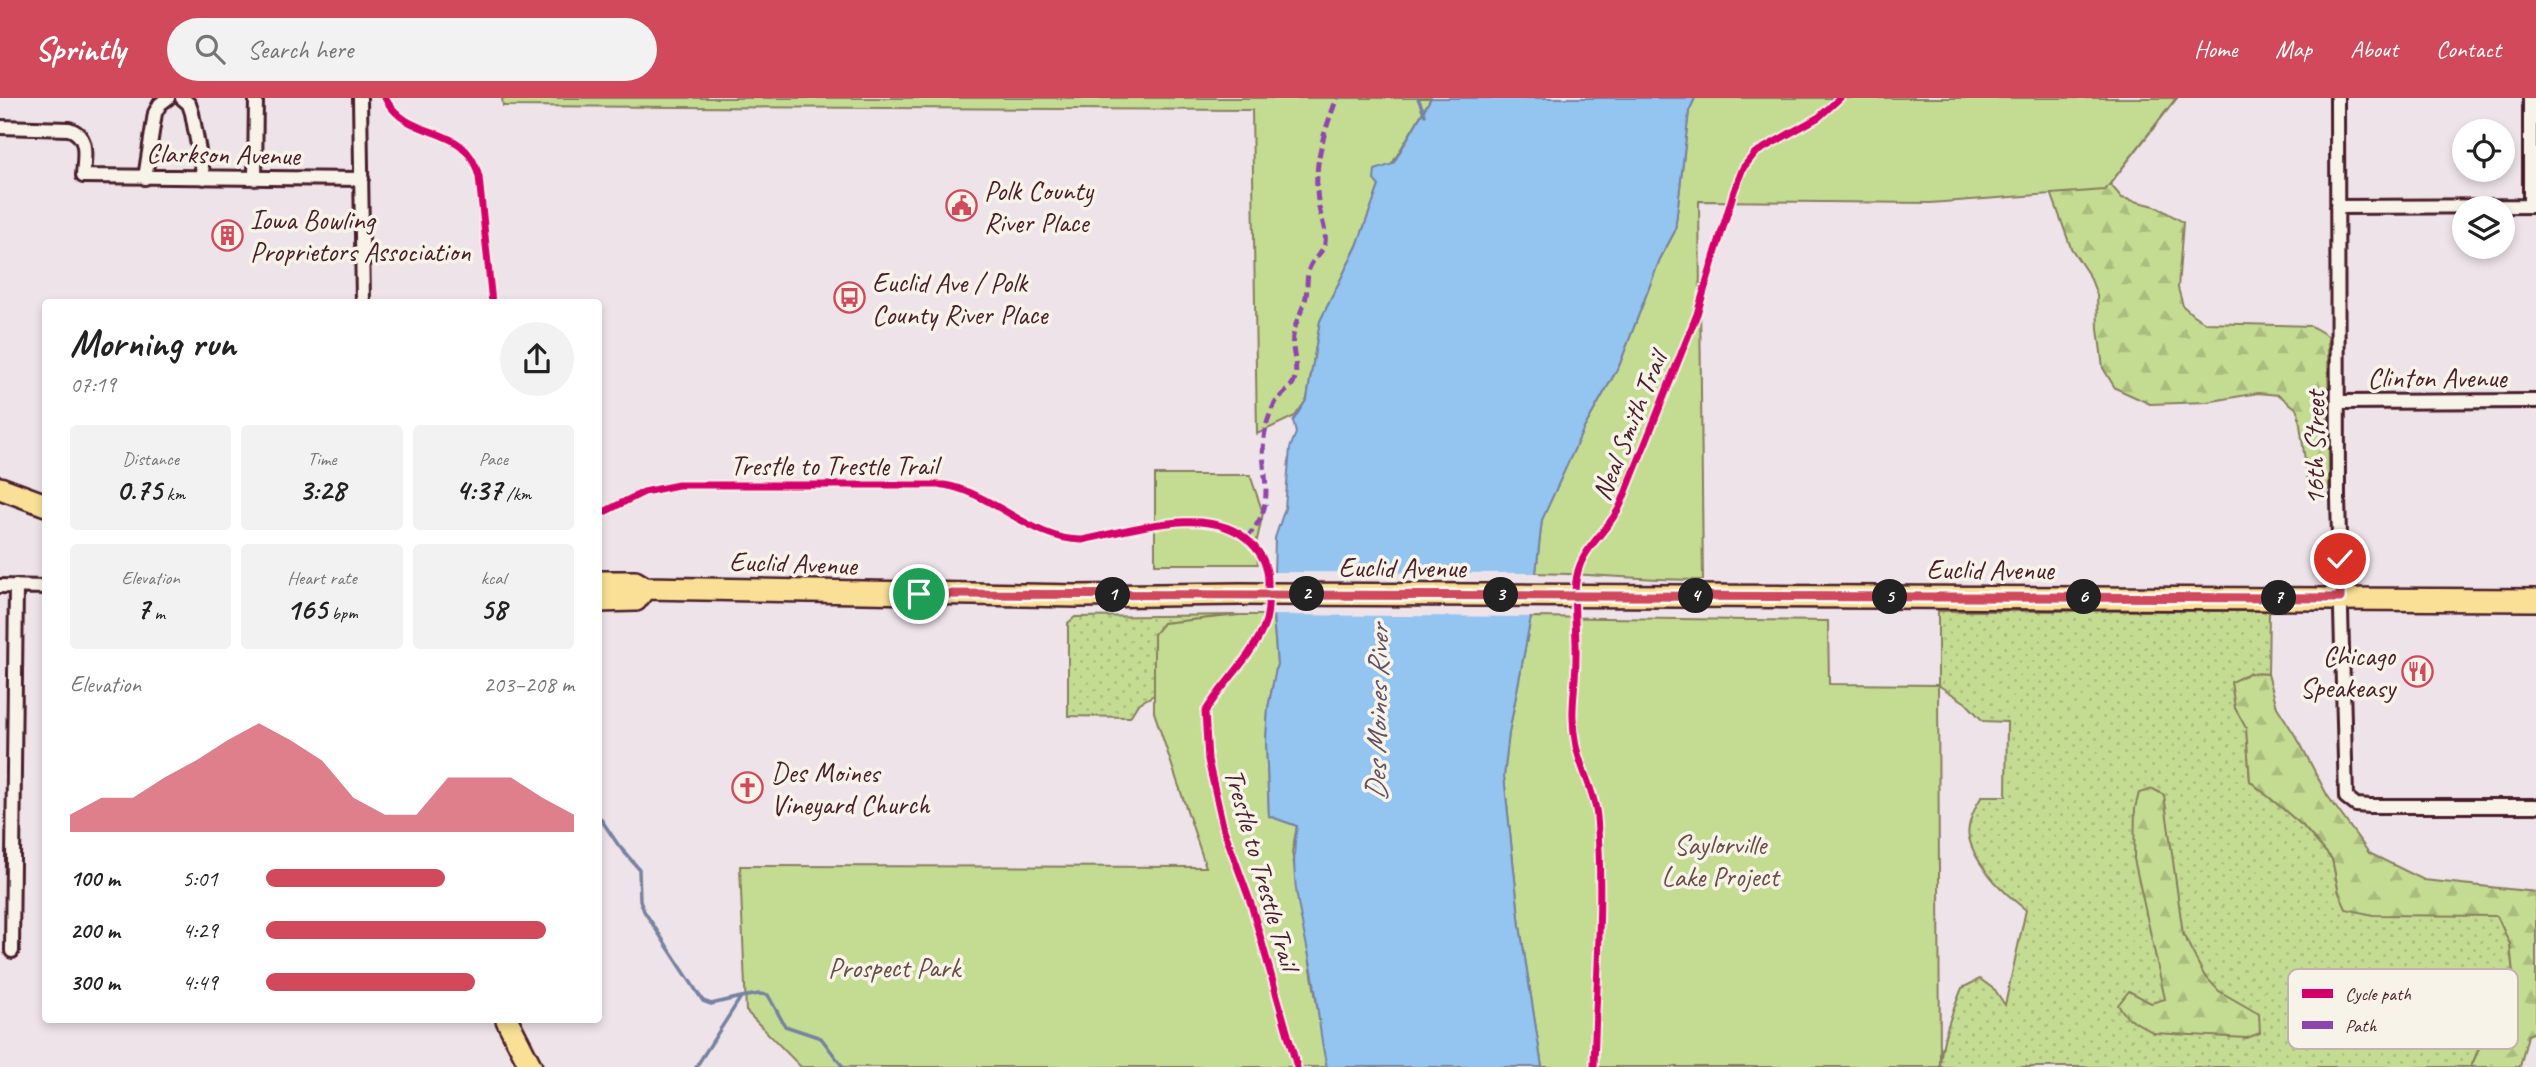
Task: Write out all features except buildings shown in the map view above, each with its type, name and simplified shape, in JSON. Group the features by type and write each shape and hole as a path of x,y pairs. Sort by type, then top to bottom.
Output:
{"main road":[{"path":"0,488 42,504"},
{"name":"Euclid Avenue","path":"602,582 635,582 645,588 1078,596 1240,594 2536,600"},
{"name":"Euclid Avenue","path":"602,601 636,600 645,588"},
{"path":"509,1023 531,1067"}],"street":[{"path":"145,177 155,113 160,104 168,98"},
{"path":"182,98 189,104 192,113 204,178"},
{"path":"255,179 256,98"},
{"path":"360,98 363,299"},
{"name":"16th Street","path":"2337,98 2340,598 2346,797 2356,805 2370,806 2536,806"},
{"path":"2337,207 2533,206 2530,98"},
{"name":"Clarkson Avenue","path":"0,127 69,129 79,132 84,140 83,176 362,179"},
{"name":"Clinton Avenue","path":"2338,402 2536,401"},
{"path":"0,586 42,587"},
{"path":"12,951 16,586"},
{"path":"0,932 6,928 13,914"}],"green space":[{"path":"502,98 1431,98 1379,186 1357,246 1320,321 1307,399 1295,416 1257,434 1252,110 503,106"},
{"path":"1695,98 2176,98 2105,190 1930,203 1699,201 1703,580 1536,573 1542,519 1583,430 1619,366 1660,259 1675,231 1689,111"},
{"path":"2078,98 2177,98 2110,184 2122,198 2155,206 2183,222 2178,288 2183,306 2193,315 2206,323 2311,326 2328,336 2329,489 2321,494 2308,482 2298,410 2279,395 2258,393 2207,402 2150,404 2115,388 2103,368 2097,295 2090,277 2071,248 2046,178"},
{"path":"1155,475 1250,475 1263,513 1256,544 1258,564 1155,564"},
{"path":"1938,611 2269,611 2268,674 2249,673 2235,708 2246,727 2250,781 2303,826 2332,859 2339,893 2440,914 2497,915 2510,944 2513,969 2288,969 2288,1049 2479,1049 2471,1067 1940,1067 1945,1037 1962,988 1980,979 1995,990 2005,1005 2026,910 1984,869 1968,833 1972,816 1982,796 2006,796 2007,722 1983,721 1966,703 1938,685"},
{"path":"1240,615 1163,623 1154,635 1154,695 1138,704 1130,717 1068,716 1068,623 1075,617"},
{"name":"Prospect Park","path":"1240,615 1273,615 1277,664 1268,708 1266,741 1269,816 1297,826 1292,852 1327,1067 801,1067 746,1011 740,866 1206,867 1154,712 1154,634 1163,623"},
{"name":"Saylorville Lake Project","path":"1531,617 1828,621 1829,684 1938,685 1940,1067 1542,1067 1520,926 1504,776 1509,733"},
{"path":"2249,673 2268,674 2277,707 2300,743 2327,795 2369,853 2424,880 2536,892 2536,1032 2528,1035 2520,1067 2471,1067 2479,1049 2518,1049 2518,969 2513,969 2510,944 2497,916 2373,915 2346,909 2339,893 2332,859 2303,826 2250,781 2246,728 2235,708 2231,682"},
{"path":"2153,789 2164,795 2183,934 2204,975 2219,991 2259,1014 2260,1033 2247,1038 2154,1033 2127,1017 2118,1005 2129,991 2151,1003 2165,999 2134,859 2135,808 2139,793"}],"water":[{"name":"Des Moines River","path":"1431,98 1695,98 1689,111 1675,231 1660,259 1619,366 1583,430 1542,520 1531,617 1509,733 1504,776 1520,926 1542,1067 1327,1067 1295,881 1297,826 1269,816 1266,741 1268,708 1277,664 1273,615 1275,538 1285,508 1290,448 1296,433 1293,421 1307,399 1320,321 1357,246 1379,186 1374,180 1375,170 1393,164"}],"pier":[{"path":"1270,572 1539,573 1534,617 1270,615"}],"waterway":[{"path":"1418,98 1425,115"},
{"path":"602,821 639,869 640,900 644,911 703,1001 711,1004 741,997"},
{"path":"696,1067 741,997 759,994 768,995 785,1026 821,1038 843,1067"}],"marked path":[{"path":"1246,538 1263,511 1266,498 1263,457 1266,427 1275,404 1294,382 1294,331 1305,301 1309,269 1325,243 1318,201 1318,161 1337,98"}],"cycle path":[{"path":"385,98 408,122 450,139 462,147 472,159 479,177 492,299"},
{"name":"Neal Smith Trail","path":"1594,1067 1600,910 1599,848 1596,808 1578,755 1573,722 1575,592 1578,571 1586,553 1621,504 1697,314 1743,168 1755,153 1819,117 1840,98"},
{"name":"Trestle to Trestle Trail","path":"602,513 644,492 678,485 944,485 979,497 1029,525 1063,538 1082,540 1146,526 1193,522 1215,524 1235,531 1251,543 1266,565 1267,617 1251,651 1205,712 1208,760 1224,830 1251,904 1297,1067"}],"place":[{"name":"Polk County River Place","path":"961,206"},
{"name":"Iowa Bowling Proprietors Association","path":"227,235"},
{"name":"Euclid Ave / Polk County River Place","path":"849,298"},
{"name":"Chicago Speakeasy","path":"2418,671"},
{"name":"Des Moines Vineyard Church","path":"748,788"}],"route":[{"path":"919,594 2340,598 2340,559"}]}
